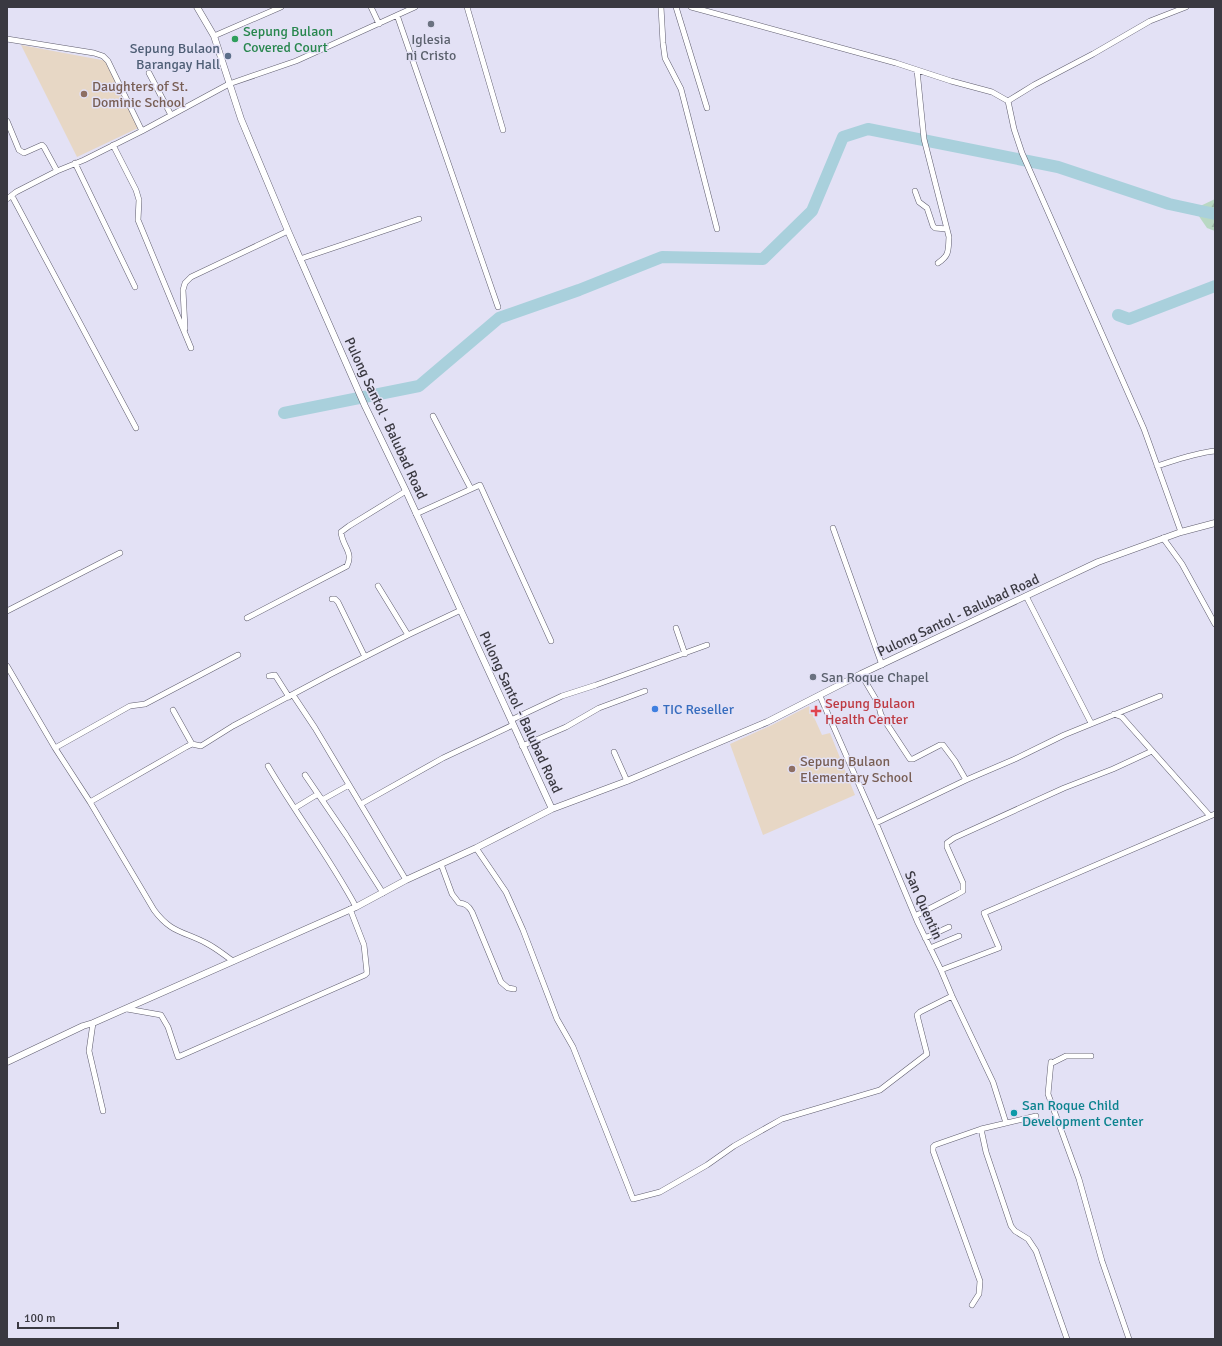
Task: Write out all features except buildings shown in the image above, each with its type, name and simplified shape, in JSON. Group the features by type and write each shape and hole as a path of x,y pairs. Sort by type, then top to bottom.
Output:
{"street":[{"name":"Pulong Santol - Balubad Road","path":"197,7 214,36 241,119 300,259 360,391 365,406 406,491 552,809 627,781 767,722 861,674 1098,562 1163,538 1215,523"},
{"path":"214,36 281,7"},
{"path":"371,7 379,24"},
{"path":"136,428 9,198 57,171 142,131 229,84 296,61 415,7"},
{"path":"467,7 503,130"},
{"path":"661,7 665,58 681,89 717,229"},
{"path":"676,7 707,108"},
{"path":"691,7 838,47 992,92 1008,102 1014,129 1022,153 1144,429 1181,532"},
{"path":"1008,102 1034,85 1093,54 1150,21 1186,7"},
{"path":"398,15 498,307"},
{"path":"7,39 94,53 103,56 108,62 142,131"},
{"path":"917,70 925,141 949,237 946,258 938,263"},
{"path":"149,73 171,115"},
{"path":"7,121 19,150 24,153 39,146 44,147 57,171"},
{"path":"113,145 136,190 139,200 138,220 191,348"},
{"path":"75,163 135,287"},
{"path":"915,190 919,202 927,208 933,226 935,228 947,230"},
{"path":"300,259 419,219"},
{"path":"186,334 183,290 185,283 191,277 288,231"},
{"path":"433,416 471,489"},
{"path":"1157,466 1186,457 1215,451"},
{"path":"416,514 480,485 551,641"},
{"path":"247,618 346,566 350,554 342,540 341,532 406,491"},
{"path":"833,528 882,665"},
{"path":"1163,538 1182,564 1215,624"},
{"path":"7,611 120,553"},
{"path":"378,586 408,635"},
{"path":"1026,596 1091,723"},
{"path":"332,599 335,599 338,602 365,657"},
{"path":"90,802 186,747 192,744 201,746 234,726 365,657 461,610"},
{"path":"676,628 684,654"},
{"path":"360,804 443,758 562,696 706,645"},
{"path":"55,748 130,706 145,704 238,655"},
{"path":"7,666 55,748 90,802 162,921 175,930 207,944 233,961"},
{"path":"861,674 878,704 881,715 910,759 944,745 966,780"},
{"path":"269,676 275,675 315,728 406,880"},
{"path":"522,746 566,727 599,708 645,691"},
{"name":"San Quentin","path":"820,696 915,916 993,1082 1006,1123"},
{"path":"876,823 1091,723 1160,696"},
{"path":"173,710 192,744"},
{"path":"941,970 999,948 984,913 1212,815 1122,717 1114,714"},
{"path":"915,916 962,891 963,883 947,847 949,841 1064,788 1113,769 1152,751"},
{"path":"614,752 627,781"},
{"path":"127,1008 161,1016 168,1027 178,1057 367,973 364,945 353,908 341,881 295,808 286,797 268,766"},
{"path":"305,775 382,893"},
{"path":"322,800 349,785"},
{"path":"295,808 318,794"},
{"path":"7,1062 83,1026 93,1023 353,908 406,880 476,848 552,809"},
{"path":"476,848 506,892 523,930 557,1019 573,1047 632,1199 660,1192 707,1166 734,1146 782,1119 880,1090 927,1054 917,1015 920,1012 952,996"},
{"path":"441,864 452,894 459,903 463,903 469,907 472,912 501,982 508,988 514,989"},
{"path":"925,938 949,927"},
{"path":"930,948 959,936"},
{"path":"93,1023 89,1051 103,1111"},
{"path":"1091,1056 1066,1056 1052,1063 1051,1062 1048,1094 1079,1180 1102,1260 1129,1339"},
{"path":"972,1305 979,1294 980,1281 932,1151 933,1147 981,1129 1036,1116"},
{"path":"981,1129 986,1152 1011,1226 1015,1231 1028,1239 1036,1251 1067,1339"}],"shaded area":[{"name":"Daughters of St. Dominic School","path":"21,45 107,61 138,128 77,157"},
{"name":"Sepung Bulaon Elementary School","path":"809,706 822,735 830,733 855,795 763,835 730,744"}],"green space":[{"path":"1215,199 1215,231 1207,228 1194,209"}],"waterway":[{"path":"284,413 419,386 499,318 579,290 662,257 763,259 812,211 843,137 868,129 1058,167 1169,204 1215,214"},
{"path":"1118,315 1129,319 1215,286"}],"place":[{"name":"Iglesia ni Cristo","path":"431,24"},
{"name":"Sepung Bulaon Covered Court","path":"235,39"},
{"name":"Sepung Bulaon Barangay Hall","path":"228,56"},
{"name":"Daughters of St. Dominic School","path":"84,94"},
{"name":"San Roque Chapel","path":"813,677"},
{"name":"TIC Reseller","path":"655,709"},
{"name":"Sepung Bulaon Health Center","path":"816,711"},
{"name":"Sepung Bulaon Elementary School","path":"792,769"},
{"name":"San Roque Child Development Center","path":"1014,1113"}]}
